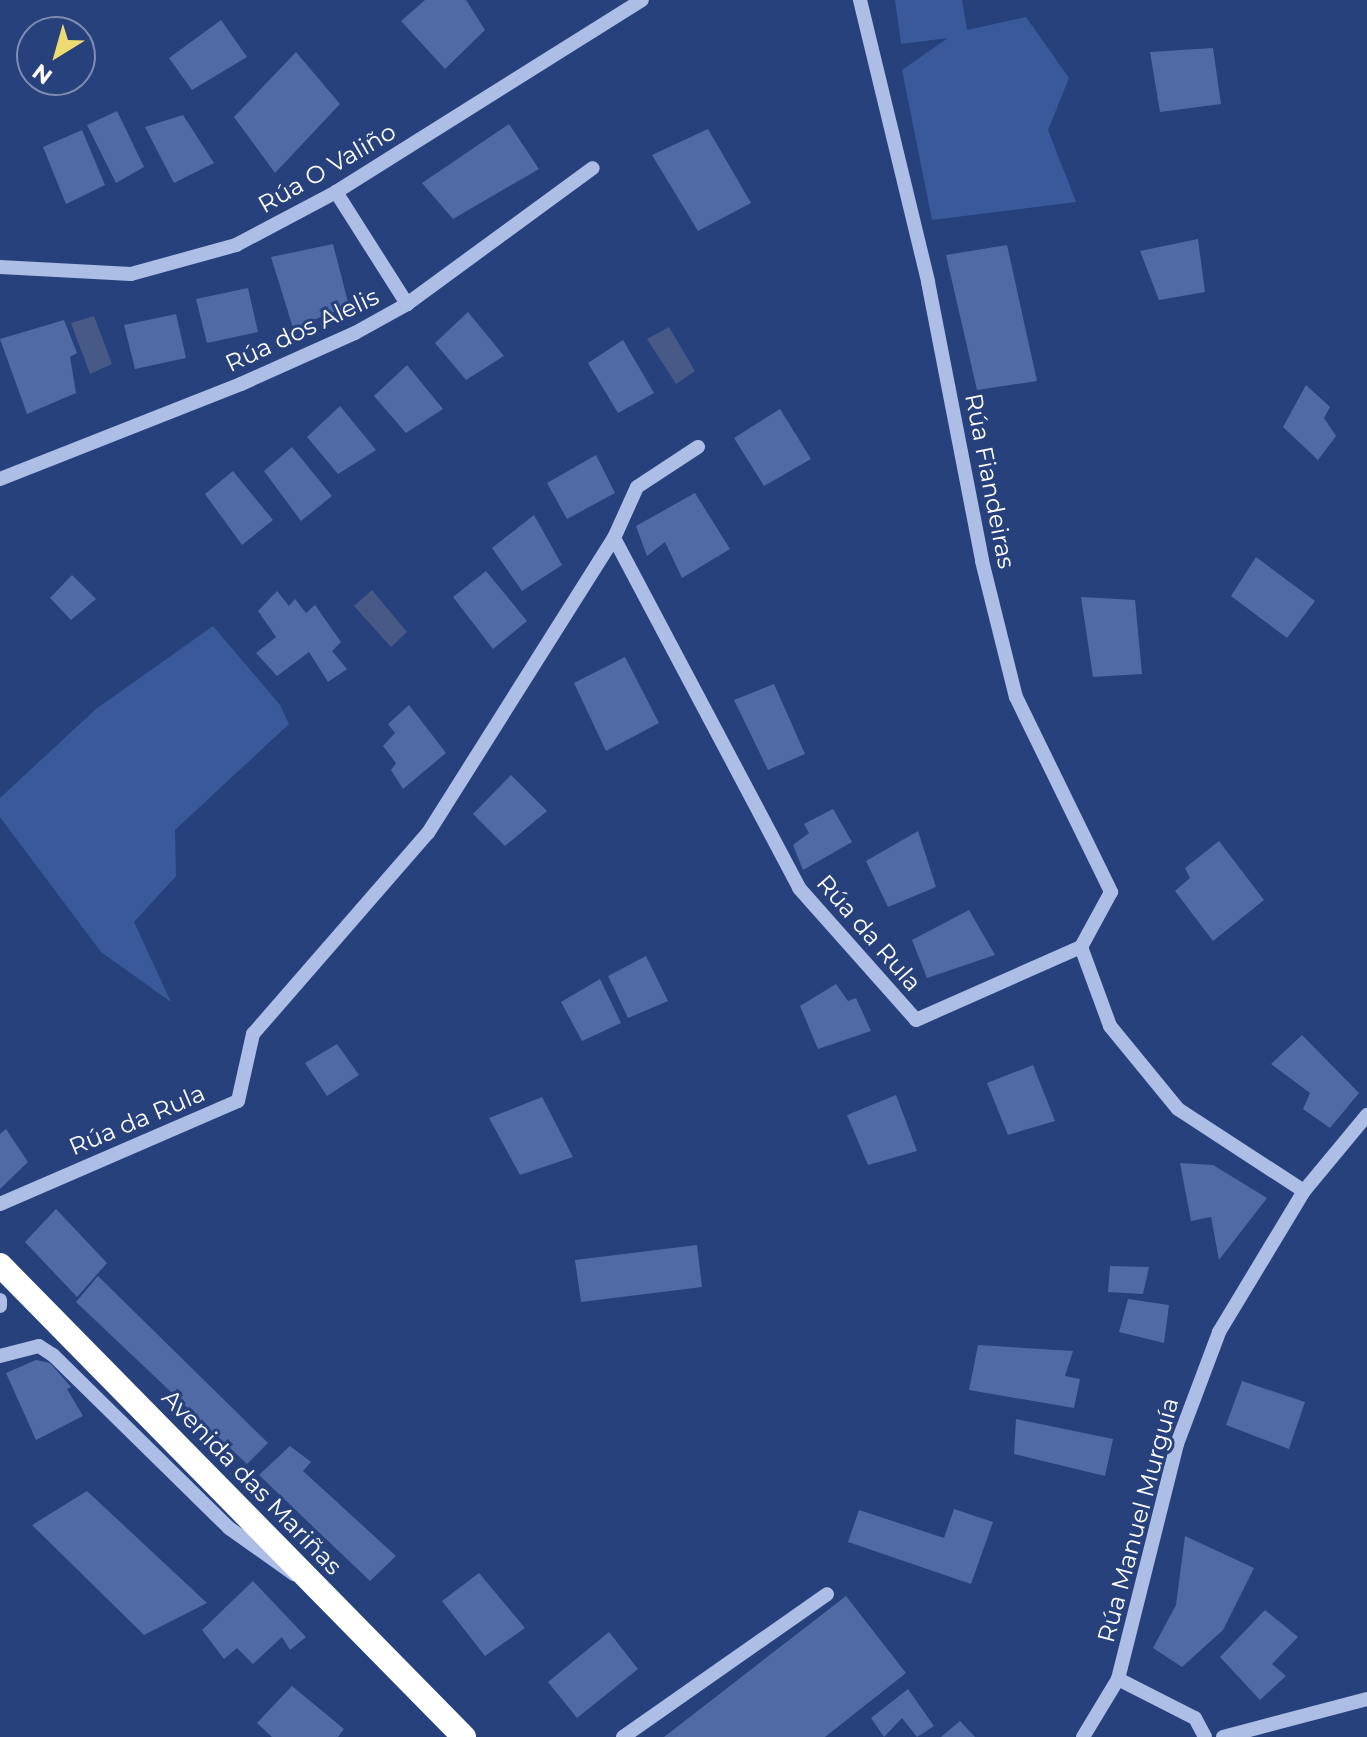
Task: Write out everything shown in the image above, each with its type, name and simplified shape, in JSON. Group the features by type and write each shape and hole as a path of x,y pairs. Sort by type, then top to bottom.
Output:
{"highway":[{"name":"Avenida das Mariñas","path":"0,1265 464,1737"}],"street":[{"name":"Rúa O Valiño","path":"0,267 131,274 236,245 336,192 642,0"},
{"name":"Rúa Fiandeiras","path":"860,0 928,282 982,561 1016,697 1111,892 1081,947"},
{"name":"Rúa dos Alelis","path":"0,479 241,384 407,304 593,168"},
{"path":"336,192 407,304"},
{"name":"Rúa da Rula","path":"0,1204 238,1101 253,1034 428,833 614,538 637,487 698,447"},
{"name":"Rúa da Rula","path":"614,538 799,888 916,1020 1081,947"},
{"path":"1081,947 1110,1026 1178,1109 1304,1191"},
{"name":"Rúa Manuel Murguía","path":"1083,1737 1118,1679 1177,1444 1219,1332 1304,1191 1367,1115"},
{"path":"0,1356 39,1346 53,1355 229,1528 317,1588"},
{"path":"623,1737 827,1594"},
{"path":"1118,1679 1195,1718 1205,1737"},
{"path":"1223,1737 1367,1699"}],"shaded area":[{"path":"895,0 962,0 967,30 1026,17 1069,78 1048,130 1076,202 932,220 902,70 948,38 901,44"},
{"path":"94,316 112,364 90,374 71,323"},
{"path":"669,327 695,371 676,384 647,339"},
{"path":"372,590 407,632 391,647 354,606"},
{"path":"213,626 280,705 289,724 175,830 176,876 134,922 171,1002 101,952 0,817 0,798 96,709"}],"building":[{"path":"425,0 466,0 485,30 445,69 401,21"},
{"path":"221,20 247,57 192,90 169,58"},
{"path":"1213,48 1221,104 1160,112 1150,52"},
{"path":"296,52 340,104 275,173 234,117"},
{"path":"117,111 144,167 116,183 87,125"},
{"path":"183,115 214,163 174,183 145,127"},
{"path":"509,124 539,169 453,219 422,183"},
{"path":"708,129 751,203 698,231 652,155"},
{"path":"82,130 105,185 66,204 43,147"},
{"path":"1198,239 1205,292 1159,300 1140,251"},
{"path":"333,244 349,306 293,328 271,257"},
{"path":"1007,245 1037,381 977,390 946,255"},
{"path":"248,288 258,332 207,343 196,299"},
{"path":"468,312 504,356 466,380 435,343"},
{"path":"176,314 186,358 135,369 124,325"},
{"path":"64,320 77,353 70,357 76,393 27,414 0,339"},
{"path":"623,340 654,393 618,413 588,363"},
{"path":"407,365 443,409 406,433 374,396"},
{"path":"1306,385 1330,407 1324,418 1336,436 1318,460 1283,427"},
{"path":"340,406 376,450 338,474 307,437"},
{"path":"780,409 811,459 764,486 734,438"},
{"path":"292,447 332,496 301,521 264,471"},
{"path":"596,455 615,493 567,519 547,483"},
{"path":"233,471 273,520 242,545 205,494"},
{"path":"695,493 730,549 682,578 665,542 647,556 636,526"},
{"path":"534,515 562,565 522,591 492,548"},
{"path":"1256,557 1315,601 1287,638 1231,596"},
{"path":"486,571 527,621 493,649 453,597"},
{"path":"72,575 96,599 71,620 50,598"},
{"path":"277,591 289,606 295,599 306,613 315,605 341,642 332,651 347,669 328,682 309,652 277,676 256,653 276,637 258,611"},
{"path":"1081,597 1135,600 1142,674 1093,677"},
{"path":"625,657 659,723 606,751 574,683"},
{"path":"774,684 805,754 768,770 734,700"},
{"path":"409,705 446,753 403,789 391,770 396,763 383,746 395,733 388,724"},
{"path":"511,775 547,811 505,846 473,814"},
{"path":"833,809 852,842 803,870 793,845 809,833 804,824"},
{"path":"918,831 936,887 888,907 866,861"},
{"path":"1219,841 1264,900 1213,941 1175,891 1190,878 1185,868"},
{"path":"969,910 995,955 927,978 912,940"},
{"path":"646,956 668,1001 628,1018 608,976"},
{"path":"600,979 621,1023 582,1041 561,1002"},
{"path":"836,984 848,1001 856,998 871,1031 818,1049 800,1006"},
{"path":"1302,1035 1359,1093 1330,1128 1303,1109 1310,1093 1271,1064"},
{"path":"337,1044 359,1075 327,1096 305,1063"},
{"path":"1033,1065 1055,1121 1008,1135 987,1083"},
{"path":"896,1095 917,1151 868,1165 847,1115"},
{"path":"542,1097 573,1157 520,1175 489,1118"},
{"path":"6,1129 28,1162 0,1189 0,1134"},
{"path":"1180,1163 1213,1165 1267,1198 1219,1260 1211,1217 1191,1221"},
{"path":"56,1209 107,1263 77,1297 25,1242"},
{"path":"697,1245 702,1287 581,1302 575,1260"},
{"path":"1110,1266 1149,1267 1143,1294 1108,1292"},
{"path":"98,1276 268,1443 247,1464 76,1302"},
{"path":"1128,1299 1169,1305 1164,1343 1119,1332"},
{"path":"978,1345 1073,1351 1065,1376 1080,1379 1074,1408 969,1390"},
{"path":"36,1360 50,1363 71,1387 67,1389 83,1416 36,1440 6,1373"},
{"path":"1242,1381 1305,1402 1289,1449 1226,1425"},
{"path":"1016,1419 1113,1439 1105,1476 1014,1454"},
{"path":"290,1446 311,1462 303,1471 396,1556 370,1581 259,1475"},
{"path":"87,1491 207,1603 144,1635 32,1525"},
{"path":"954,1509 993,1522 971,1584 848,1542 859,1510 944,1538"},
{"path":"1185,1536 1254,1568 1223,1630 1182,1667 1153,1648 1176,1605"},
{"path":"479,1573 525,1628 485,1656 442,1601"},
{"path":"253,1581 306,1637 290,1650 282,1637 253,1664 237,1648 224,1659 202,1630"},
{"path":"846,1596 906,1673 825,1737 664,1737"},
{"path":"1265,1610 1298,1637 1272,1664 1286,1676 1260,1700 1220,1657"},
{"path":"609,1632 638,1669 577,1718 548,1682"},
{"path":"292,1686 344,1729 338,1737 272,1737 257,1723"},
{"path":"908,1689 934,1726 917,1737 902,1718 884,1737 871,1718"},
{"path":"960,1721 975,1737 941,1737"}]}
